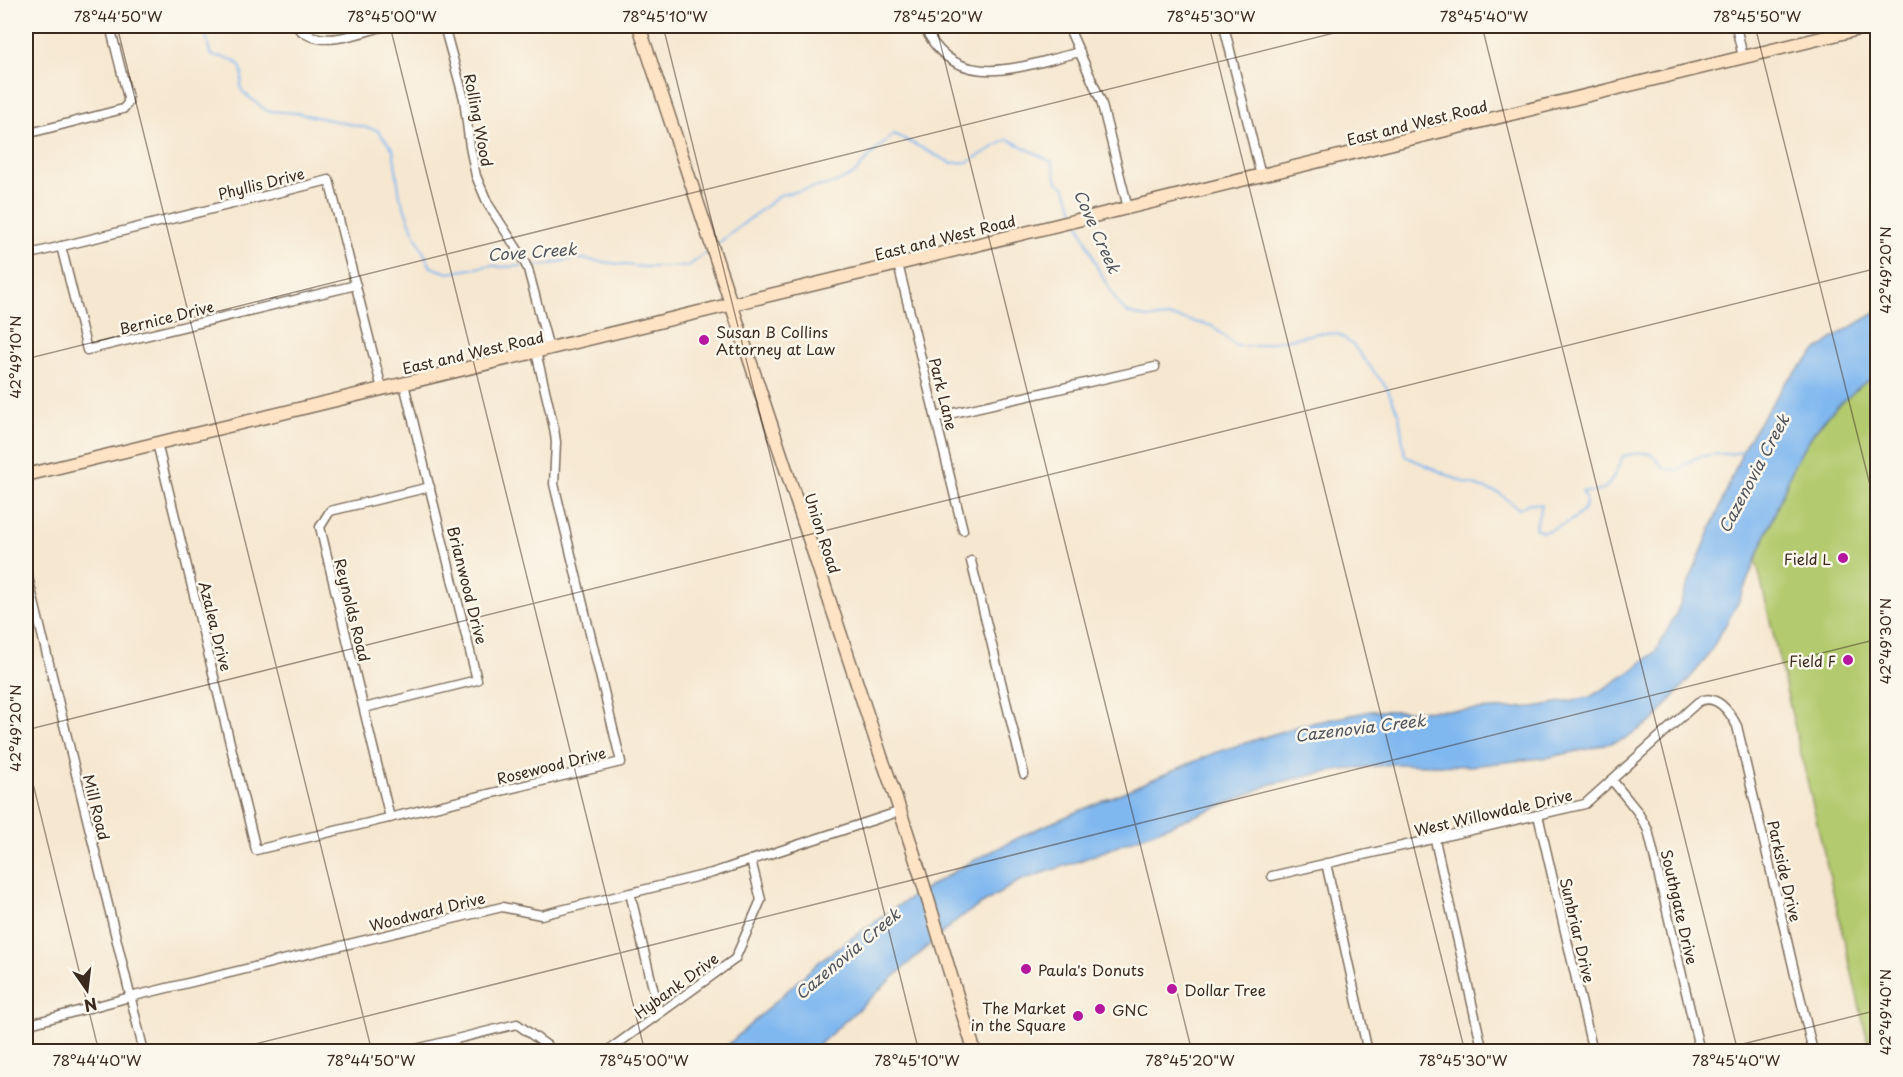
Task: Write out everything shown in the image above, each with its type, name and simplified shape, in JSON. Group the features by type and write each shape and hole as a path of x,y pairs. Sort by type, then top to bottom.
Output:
{"street":[{"path":"26,117 28,134 123,110 128,103 128,98 110,26"},
{"path":"296,26 309,36 324,40 386,26"},
{"name":"Rolling Wood","path":"444,26 464,99 476,176 488,204 528,269 543,351"},
{"name":"Union Road","path":"639,26 880,756 901,811 945,962 975,1052"},
{"path":"924,26 928,36 940,51 961,66 974,70 998,71 1080,52"},
{"path":"1068,26 1094,83 1107,120 1128,208"},
{"path":"1224,26 1261,176"},
{"path":"1736,26 1743,57"},
{"name":"East and West Road","path":"26,475 1871,26"},
{"name":"Phyllis Drive","path":"26,255 329,180 382,389"},
{"name":"Bernice Drive","path":"61,246 87,350 356,285"},
{"name":"Park Lane","path":"898,264 963,531"},
{"name":"Rosewood Drive","path":"247,815 256,850 621,762 555,484 554,428 543,351"},
{"path":"936,417 1155,367"},
{"name":"Brianwood Drive","path":"364,708 477,680 404,384"},
{"name":"Azalea Drive","path":"157,443 247,815"},
{"name":"Reynolds Road","path":"390,818 320,526 330,511 430,487"},
{"path":"971,561 1024,774"},
{"name":"Mill Road","path":"26,569 144,1052"},
{"name":"West Willowdale Drive","path":"1272,876 1585,804 1698,702 1708,699 1718,702"},
{"name":"Parkside Drive","path":"1718,702 1726,709 1737,726 1813,1052"},
{"name":"Southgate Drive","path":"1612,780 1644,820 1648,830 1700,1052"},
{"name":"Woodward Drive","path":"26,1025 130,997 502,907 540,915 712,873 901,811"},
{"name":"Sunbriar Drive","path":"1538,815 1593,1052"},
{"path":"1435,840 1483,1052"},
{"name":"Hybank Drive","path":"606,1052 735,959 760,900 751,860"},
{"path":"1326,863 1368,1052"},
{"path":"630,893 660,1013"},
{"path":"404,1052 518,1024 556,1052"}],"green space":[{"path":"1877,375 1877,1051 1870,1051 1756,560 1795,463 1814,432 1836,407"}],"water":[{"name":"Cazenovia Creek","path":"1877,312 1877,375 1836,407 1814,432 1795,463 1739,601 1706,659 1653,721 1622,740 1550,757 1471,766 1393,764 1327,772 1271,784 1079,861 1019,881 959,918 812,1051 720,1052 822,959 902,903 965,865 1028,833 1214,753 1302,725 1371,711 1534,707 1590,697 1629,673 1655,652 1676,614 1746,443 1786,382 1816,351"}],"waterway":[{"name":"Cove Creek","path":"204,26 210,53 237,63 242,72 240,87 244,93 267,111 297,113 377,130 393,149 400,196 414,233 431,267 448,273 493,265 523,266"},
{"name":"Cove Creek","path":"715,246 780,195 836,183 854,174 894,134 951,163 968,162 1008,139 1052,162 1057,182 1065,187 1076,216"},
{"name":"Cove Creek","path":"1079,224 1098,269 1117,302 1128,313 1147,318 1173,317 1212,326 1236,346 1256,346 1318,333 1338,334 1353,345 1387,388 1399,415 1405,456 1463,482 1499,493 1519,509 1529,503 1542,505 1535,528 1543,532 1576,517 1585,507 1586,501 1582,491 1599,491 1605,488 1613,478 1623,456 1647,453 1655,458 1664,469 1679,470 1699,457 1742,452"},
{"name":"Cove Creek","path":"529,266 547,265 574,258 642,267 678,267 689,266 708,251"}],"place":[{"name":"Susan B Collins Attorney at Law","path":"704,340"},
{"name":"Field L","path":"1843,558"},
{"name":"Field F","path":"1848,660"},
{"name":"Paula's Donuts","path":"1026,969"},
{"name":"Dollar Tree","path":"1172,989"},
{"name":"GNC","path":"1100,1009"},
{"name":"The Market in the Square","path":"1078,1016"}]}
